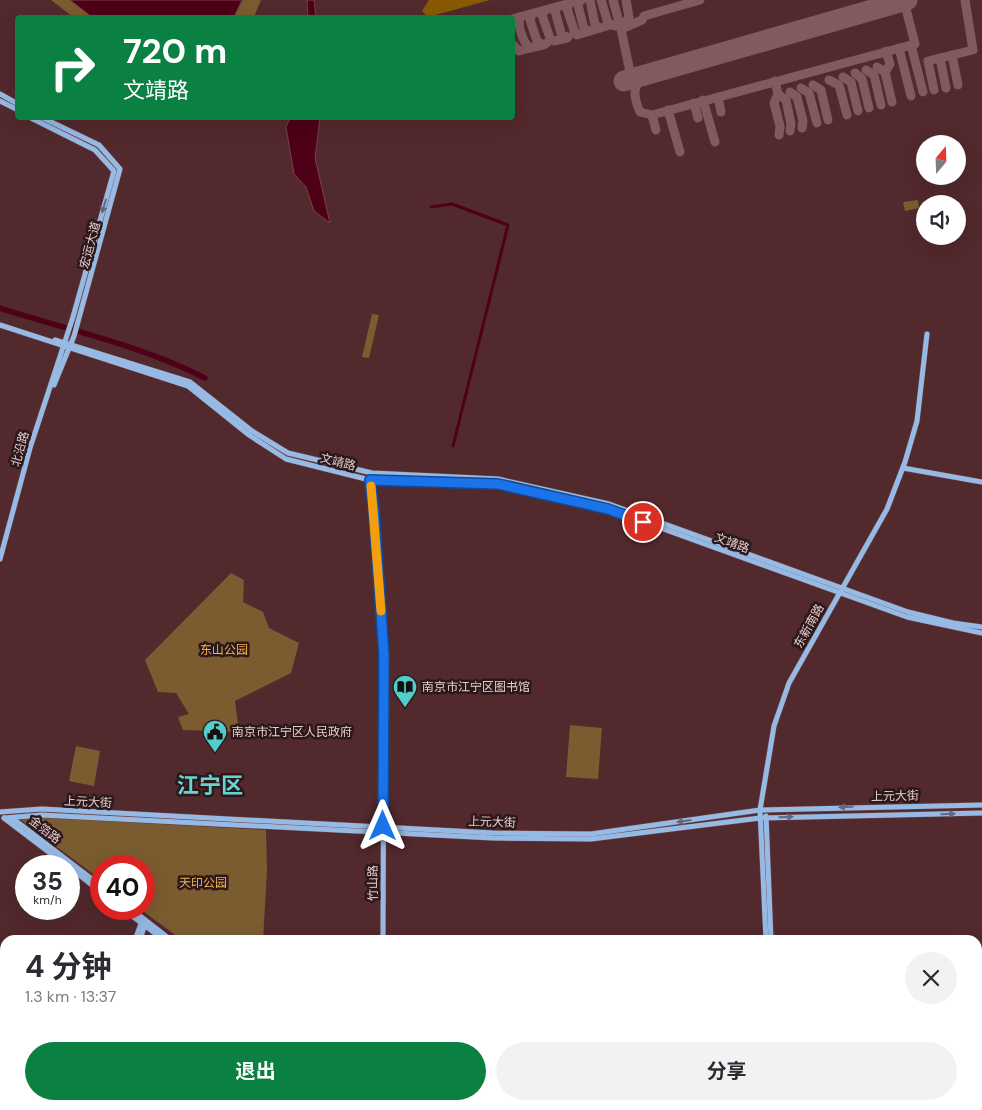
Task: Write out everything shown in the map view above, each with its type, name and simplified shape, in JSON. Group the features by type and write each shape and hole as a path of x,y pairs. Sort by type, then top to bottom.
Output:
{"main road":[{"path":"0,94 15,102"},
{"path":"0,101 15,108"},
{"name":"宏运大道","path":"35,120 95,150 114,171 63,344"},
{"name":"宏运大道","path":"42,413 74,336 120,169 99,145 47,120"},
{"name":"文靖路","path":"0,324 190,382 252,431 288,453 372,473 498,479 609,504 841,589 907,617 982,633"},
{"name":"东新南路","path":"766,935 763,810 774,726 789,683 887,508 903,468 917,421 927,334"},
{"name":"北沿路","path":"0,559 63,344"},
{"name":"文靖路","path":"70,346 188,386 249,435 286,460 370,480 498,484 608,509 915,614 982,627"},
{"path":"903,468 982,482"},
{"name":"竹山路","path":"370,480 374,511 384,656 383,935"},
{"name":"上元大街","path":"2,813 42,810 493,833 590,834 763,810 982,805"},
{"name":"上元大街","path":"2,813 13,819 42,815 492,838 591,839 763,818 982,813"},
{"name":"金箔路","path":"2,813 53,855"},
{"name":"东新南路","path":"763,818 771,935"},
{"name":"金箔路","path":"13,819 90,878"},
{"name":"金箔路","path":"80,876 90,884"},
{"path":"140,920 163,935"},
{"path":"141,920 158,935"},
{"path":"138,935 144,923"},
{"path":"141,935 144,923"}],"green space":[{"path":"51,0 144,0 148,15 70,15"},
{"path":"243,0 261,0 255,15 235,15"},
{"path":"916,200 916,209 905,211 903,202"},
{"path":"372,314 379,315 369,358 362,357"},
{"name":"东山公园","path":"231,573 244,580 243,602 263,612 269,628 299,643 291,673 235,701 239,732 183,730 178,717 189,714 176,693 158,692 145,660"},
{"path":"570,725 602,728 598,779 566,777"},
{"path":"76,746 100,751 94,786 69,781"},
{"name":"天印公园","path":"42,817 266,830 267,871 263,935 175,935 155,920 155,855 90,855 90,872 80,864 80,855 68,855 21,820"}],"shaded area":[{"path":"70,0 242,0 235,15 89,15"},
{"path":"307,0 314,0 316,15 308,15"},
{"path":"429,0 490,0 435,15 426,15 422,11"},
{"path":"289,120 320,120 315,158 330,223 314,211 306,187 294,174 286,127"}],"waterway":[{"path":"431,207 452,204 508,225 453,446"},
{"path":"0,308 130,347 181,366 205,378"}],"taxiway":[{"path":"515,18 582,0"},
{"path":"590,0 595,25 600,28 610,25"},
{"path":"601,0 608,23 615,26"},
{"path":"613,0 621,29"},
{"path":"626,0 629,17 621,29 630,72"},
{"path":"621,29 642,20 644,16 700,0"},
{"path":"934,90 928,61 973,50 965,0"},
{"path":"580,1 578,5 584,29 590,31 600,28"},
{"path":"645,75 636,87 635,96 640,112 652,115 915,44 904,1"},
{"path":"569,4 567,9 575,33 577,35 590,31"},
{"path":"557,7 555,11 562,36 568,37"},
{"path":"545,10 542,15 550,38 554,41 567,38"},
{"path":"532,14 530,20 537,41 543,45 547,43"},
{"path":"520,17 520,29 527,46 530,48 543,45"},
{"path":"911,45 923,92"},
{"path":"515,47 519,51 530,48"},
{"path":"899,48 911,96"},
{"path":"885,72 890,64 886,51"},
{"path":"952,55 958,85"},
{"path":"940,58 946,88"},
{"path":"877,67 885,72 892,102"},
{"path":"866,70 874,75 881,105"},
{"path":"855,73 862,79 869,108"},
{"path":"843,77 851,82 858,111"},
{"path":"829,80 839,85 847,115"},
{"path":"775,81 778,94 774,103 780,126 779,135"},
{"path":"813,85 821,90 828,120"},
{"path":"801,88 809,93 817,123"},
{"path":"790,92 797,97 803,121 802,128"},
{"path":"778,94 786,100 791,124 790,131"},
{"path":"718,97 721,112"},
{"path":"703,100 715,142"},
{"path":"694,103 698,118"},
{"path":"668,110 680,152"},
{"path":"652,115 656,130"}],"runway":[{"path":"624,81 907,0"}],"slow traffic":[{"path":"371,486 381,611"}],"place":[{"name":"南京市江宁区图书馆","path":"405,708"},
{"name":"南京市江宁区人民政府","path":"215,753"}],"district":[{"name":"江宁区","path":"210,785"}],"route":[{"path":"383,826 384,656 374,511 370,480 498,484 608,509 643,522"}]}
